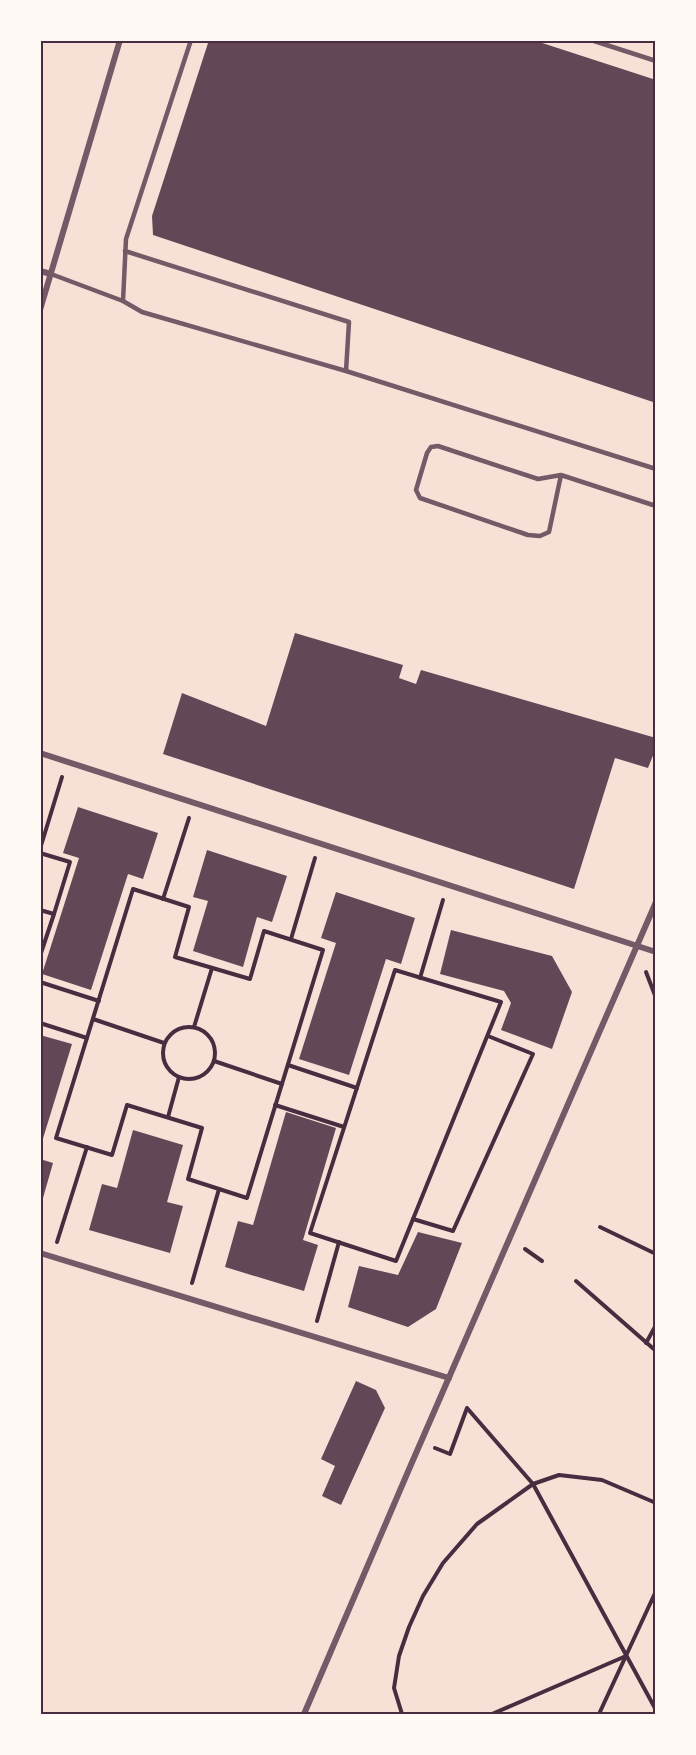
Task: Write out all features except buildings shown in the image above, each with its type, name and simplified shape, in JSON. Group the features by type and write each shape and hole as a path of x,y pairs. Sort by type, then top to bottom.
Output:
{"street":[{"path":"40,310 120,40"},
{"path":"40,271 51,274"},
{"path":"40,753 656,952"},
{"path":"304,1714 656,902"},
{"path":"40,1253 449,1377"}],"lane":[{"path":"123,301 126,239 191,40"},
{"path":"591,40 656,61"},
{"path":"125,251 349,322 346,371"},
{"path":"51,274 123,301 142,312 346,371 656,469"},
{"path":"561,476 549,532 540,537 528,535 420,498 416,490 427,453 431,447 438,446 538,479 561,476 656,506"}],"path":[{"path":"40,956 70,862 40,851 67,762"},
{"path":"163,899 194,803"},
{"path":"291,939 319,843"},
{"path":"420,978 448,885"},
{"path":"133,889 163,899 189,907 175,957 250,980 264,931 323,950 247,1198 188,1179 202,1128 127,1105 112,1155 56,1138 133,889"},
{"path":"40,910 54,914"},
{"path":"194,1027 212,968"},
{"path":"395,970 420,978 501,1002 396,1261 310,1233 395,970"},
{"path":"40,982 99,1001"},
{"path":"93,1019 165,1043"},
{"path":"40,1023 87,1038"},
{"path":"194,1027 201,1029 212,1039 216,1053 214,1061 204,1075 196,1078 179,1077 167,1067 164,1060 165,1043 173,1032 180,1028 194,1027"},
{"path":"413,1219 453,1231 533,1054 488,1036"},
{"path":"214,1061 282,1084"},
{"path":"288,1065 357,1088"},
{"path":"168,1118 179,1077"},
{"path":"275,1105 344,1127"},
{"path":"52,1257 87,1147"},
{"path":"188,1298 219,1188"},
{"path":"600,1227 656,1254"},
{"path":"312,1336 339,1242"},
{"path":"576,1281 656,1351"},
{"path":"646,1343 656,1325"},
{"path":"421,1442 450,1454 467,1408 532,1484 656,1710"},
{"path":"402,1714 394,1688 399,1656 423,1596 443,1563 477,1524 532,1484 559,1475 602,1480 656,1503"},
{"path":"599,1714 656,1591"},
{"path":"492,1714 626,1656"}]}
